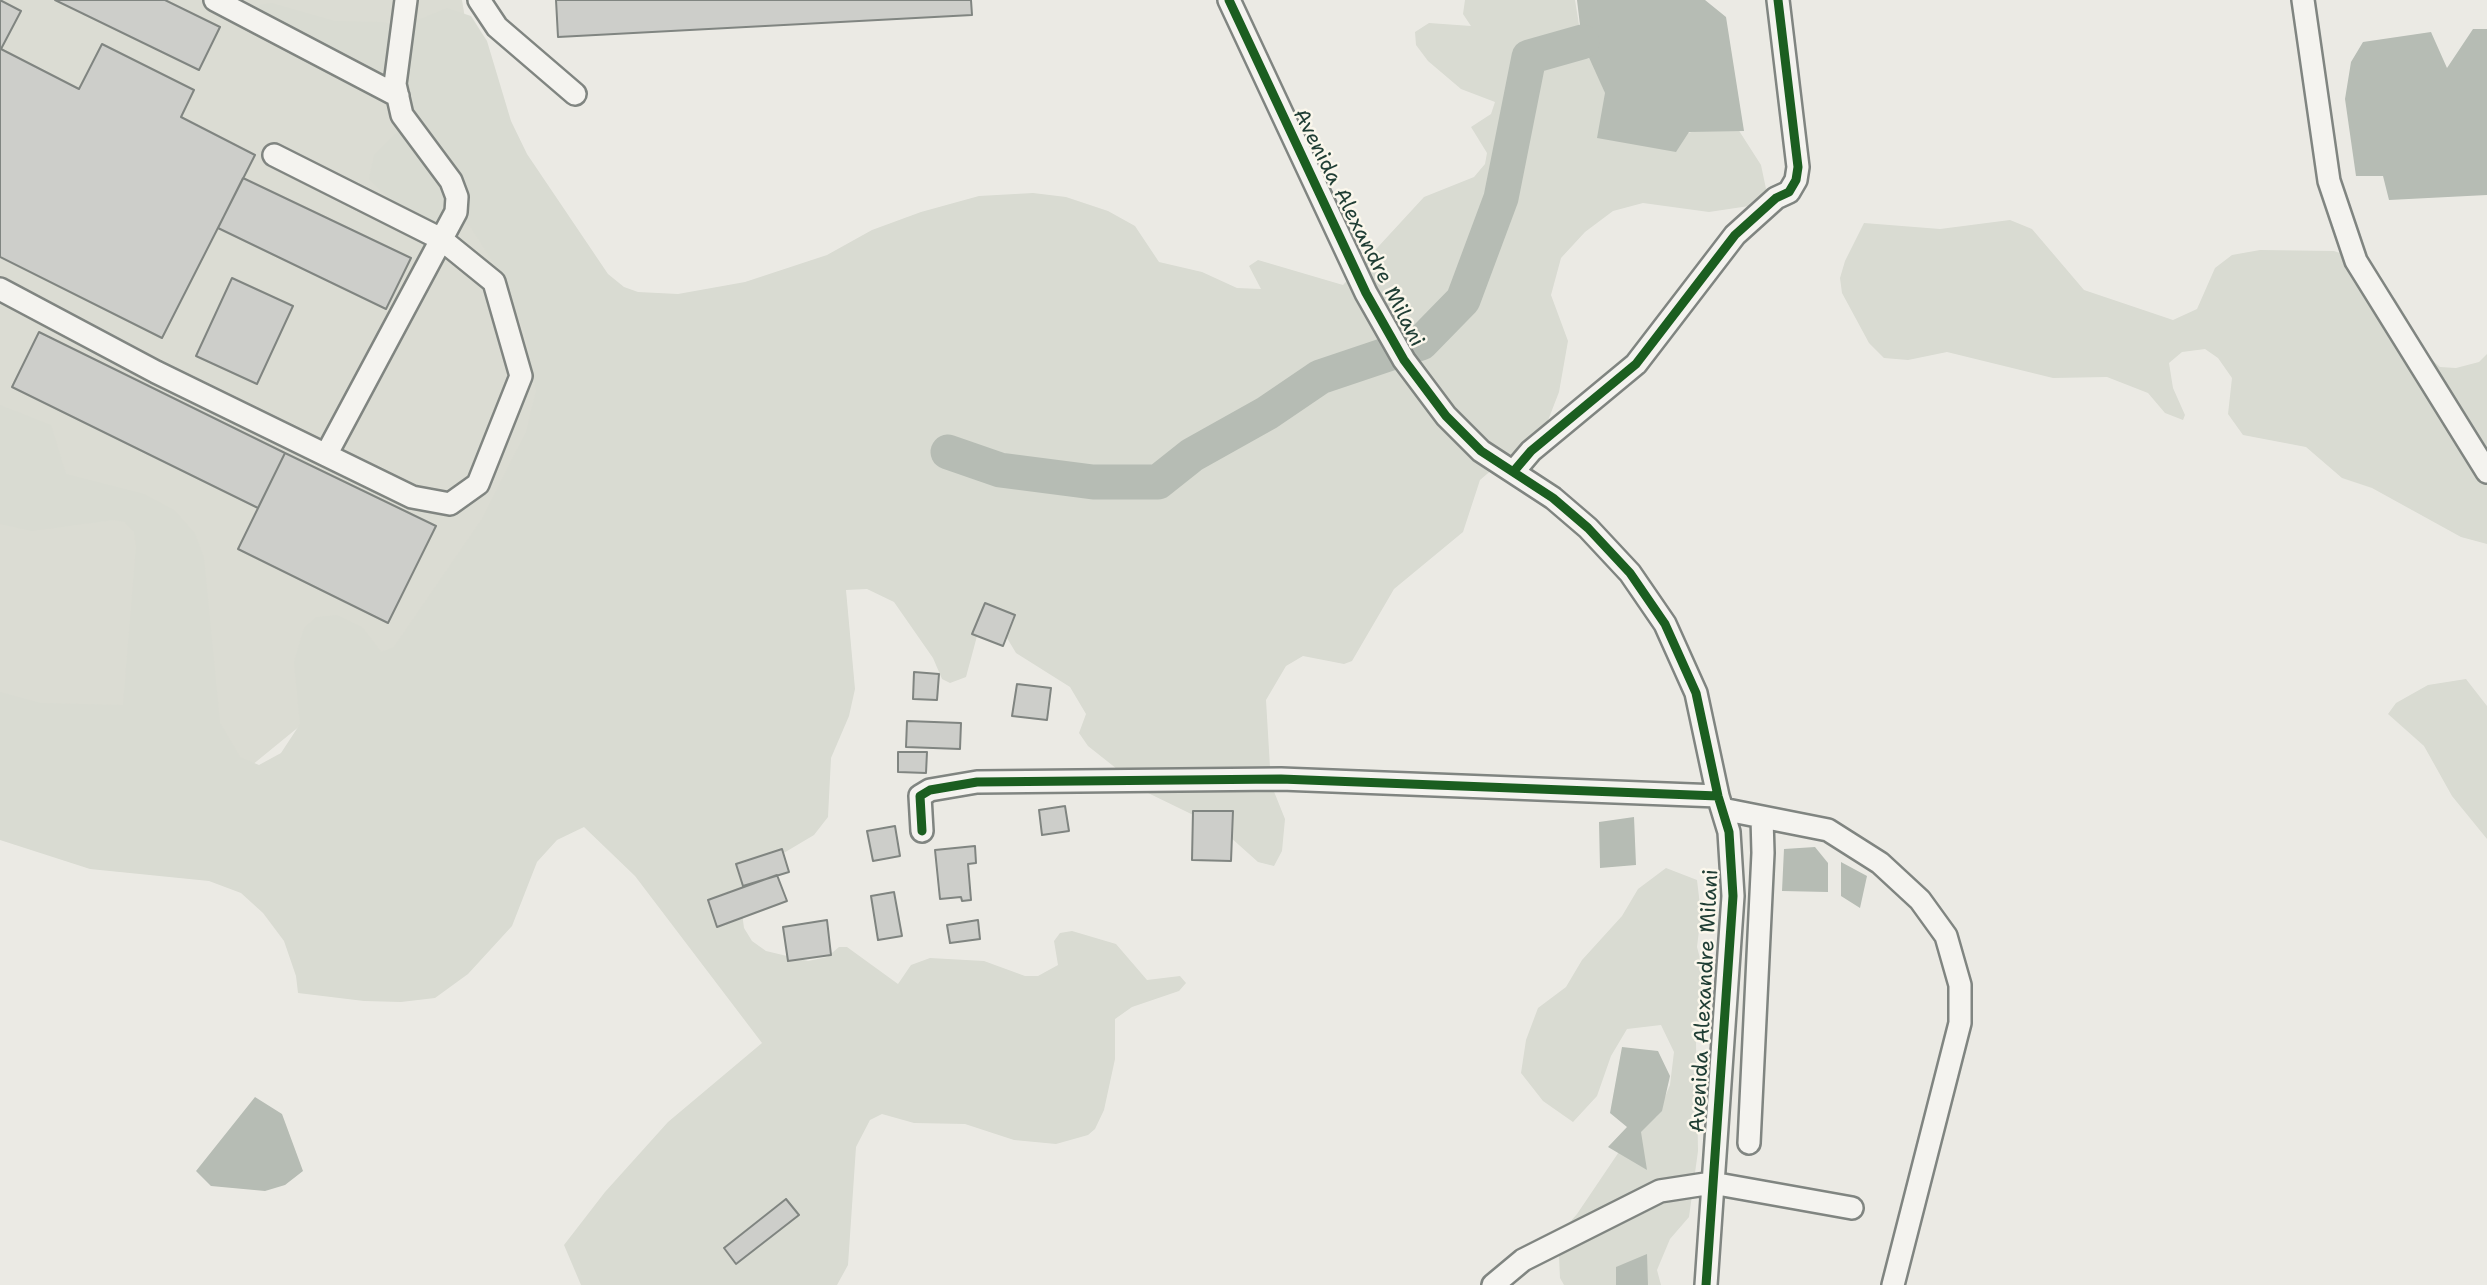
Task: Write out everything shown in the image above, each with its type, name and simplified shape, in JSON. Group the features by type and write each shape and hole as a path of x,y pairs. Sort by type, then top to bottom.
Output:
{"street":[{"path":"215,0 398,96"},
{"path":"326,456 456,212 457,197 450,181 402,115 395,84 406,0"},
{"path":"479,0 497,27 575,94"},
{"name":"Avenida Alexandre Milani","path":"1229,0 1366,293 1404,360 1446,416 1481,451 1514,471 1588,528 1630,573 1665,624 1696,693 1729,832 1733,896 1706,1285"},
{"path":"1514,471 1531,451 1636,364 1735,236 1776,198 1788,191 1796,180 1798,167 1778,0"},
{"path":"2303,0 2329,181 2356,261 2487,472"},
{"path":"0,289 156,372 326,456 412,497 450,504 478,484 521,376 494,282 441,239 274,155"},
{"path":"922,831 920,796 930,790 977,782 1280,779 1720,802 1762,817 1828,830 1880,863 1920,900 1946,936 1960,985 1960,1023 1893,1285"},
{"path":"1749,1143 1762,817"},
{"path":"1493,1285 1523,1260 1587,1225 1660,1191 1712,1182 1852,1208"}],"shaded area":[{"path":"0,0 462,0 481,116 597,483 213,797 0,711"},
{"path":"1465,0 1575,0 1580,31 1612,110 1688,133 1727,123 1736,126 1761,165 1769,203 1709,212 1643,203 1613,211 1585,232 1561,258 1551,295 1568,341 1559,392 1542,436 1523,456 1494,468 1480,480 1463,532 1394,589 1352,661 1344,664 1303,656 1286,666 1266,700 1271,784 1285,819 1282,851 1274,866 1258,862 1220,828 1146,792 1088,746 1079,733 1086,714 1070,687 1016,653 998,623 980,625 966,677 950,683 942,679 933,658 894,602 867,589 846,590 855,689 849,716 831,758 828,817 814,835 777,857 755,883 742,913 744,928 752,941 766,951 808,961 827,957 839,947 847,947 898,984 911,965 930,958 984,961 1025,976 1038,976 1058,965 1054,941 1060,933 1072,931 1116,944 1147,980 1180,976 1186,983 1179,991 1132,1007 1115,1019 1115,1059 1104,1110 1095,1129 1088,1135 1056,1144 1014,1140 965,1124 914,1123 882,1114 870,1120 856,1147 848,1265 837,1285 581,1285 564,1245 605,1192 668,1122 762,1043 635,876 584,827 557,840 537,862 512,926 468,974 435,998 401,1002 364,1001 298,993 296,976 284,941 263,913 241,893 209,881 90,869 0,840 0,692 41,703 123,705 136,547 134,532 125,522 113,520 32,531 0,524 0,405 51,425 66,474 144,494 174,510 195,534 204,558 220,723 240,757 259,765 281,753 300,724 294,662 304,628 317,617 337,615 362,627 381,652 394,647 482,519 526,432 536,391 525,332 497,268 470,226 457,218 430,223 412,219 369,179 374,155 398,132 400,120 394,107 314,47 258,12 259,5 272,3 335,21 383,22 401,27 447,8 471,16 487,41 511,121 527,154 608,274 624,287 638,292 678,294 745,282 827,255 872,230 921,212 979,196 1033,193 1066,197 1108,211 1135,226 1159,262 1202,272 1237,288 1261,289 1249,266 1258,260 1343,285 1424,197 1474,177 1485,164 1487,153 1471,127 1491,114 1495,102 1461,89 1428,61 1416,45 1415,32 1429,23 1471,26 1463,14"},
{"path":"1577,0 1705,0 1726,17 1744,131 1689,132 1676,152 1597,138 1605,93 1582,42"},
{"path":"2473,29 2487,29 2487,195 2389,200 2383,176 2356,176 2345,99 2351,62 2363,42 2431,32 2447,68"},
{"path":"2010,220 2032,229 2084,290 2173,320 2197,309 2215,268 2232,255 2260,250 2334,251 2358,259 2372,269 2396,300 2432,360 2440,367 2456,368 2479,362 2487,354 2487,544 2461,537 2372,488 2342,478 2306,447 2243,435 2228,414 2232,378 2218,358 2205,349 2182,352 2169,363 2173,388 2185,415 2183,420 2165,413 2148,393 2107,377 2053,378 1947,352 1908,360 1884,358 1869,343 1842,293 1840,278 1845,261 1864,223 1940,229"},
{"path":"2466,679 2487,706 2487,839 2452,796 2424,746 2388,714 2396,703 2428,685"},
{"path":"1634,817 1636,865 1600,868 1599,822"},
{"path":"1815,847 1828,863 1828,892 1782,891 1784,849"},
{"path":"1841,862 1867,876 1860,908 1841,896"},
{"path":"1666,868 1697,880 1701,914 1697,947 1705,977 1696,1042 1698,1151 1689,1217 1670,1239 1657,1270 1661,1285 1564,1285 1560,1278 1558,1236 1577,1214 1629,1137 1657,1116 1670,1085 1674,1052 1661,1025 1627,1029 1611,1056 1597,1096 1573,1122 1543,1101 1521,1073 1526,1040 1538,1008 1566,987 1582,960 1622,916 1638,889"},
{"path":"1622,1047 1658,1051 1670,1076 1662,1111 1641,1132 1647,1170 1608,1147 1627,1127 1610,1113"},
{"path":"255,1097 282,1114 303,1171 285,1185 265,1191 211,1186 196,1171"},
{"path":"1647,1254 1648,1285 1616,1285 1616,1267"}],"building":[{"path":"0,0 21,11 1,49 79,89 102,44 194,90 181,117 255,155 162,338 0,257"},
{"path":"55,0 165,0 220,27 199,70"},
{"path":"556,0 971,0 972,15 558,37"},
{"path":"243,178 411,258 386,309 218,228"},
{"path":"232,278 293,306 257,384 196,356"},
{"path":"39,332 285,453 258,508 12,387"},
{"path":"285,453 436,526 388,623 238,549"},
{"path":"985,603 1015,615 1003,646 972,634"},
{"path":"914,672 939,674 937,700 913,699"},
{"path":"1017,684 1051,688 1047,720 1012,716"},
{"path":"907,721 961,723 960,749 906,747"},
{"path":"898,752 927,752 926,773 898,772"},
{"path":"1065,806 1069,831 1042,835 1039,810"},
{"path":"1193,811 1233,811 1231,861 1192,860"},
{"path":"895,826 900,856 873,861 867,831"},
{"path":"975,846 976,863 968,864 971,900 962,901 961,897 940,899 935,850"},
{"path":"782,849 789,872 743,886 736,864"},
{"path":"777,875 787,901 717,927 708,900"},
{"path":"894,892 902,936 878,940 871,896"},
{"path":"827,920 831,955 788,961 783,927"},
{"path":"978,920 980,939 950,943 947,925"},
{"path":"786,1199 799,1215 736,1264 724,1248"}],"waterway":[{"path":"948,452 1000,470 1093,482 1158,482 1192,455 1267,413 1320,377 1421,343 1463,300 1501,198 1529,57 1582,42"}],"cycle path":[{"path":"1229,0 1366,293 1404,360 1446,416 1481,451 1553,498 1588,528 1630,573 1665,624 1696,693 1718,796 1729,832 1733,896 1706,1285"},
{"path":"1514,471 1531,451 1636,364 1735,235 1776,198 1789,192 1796,180 1798,167 1778,0"},
{"path":"922,831 920,796 930,790 977,782 1281,779 1718,796"}]}
